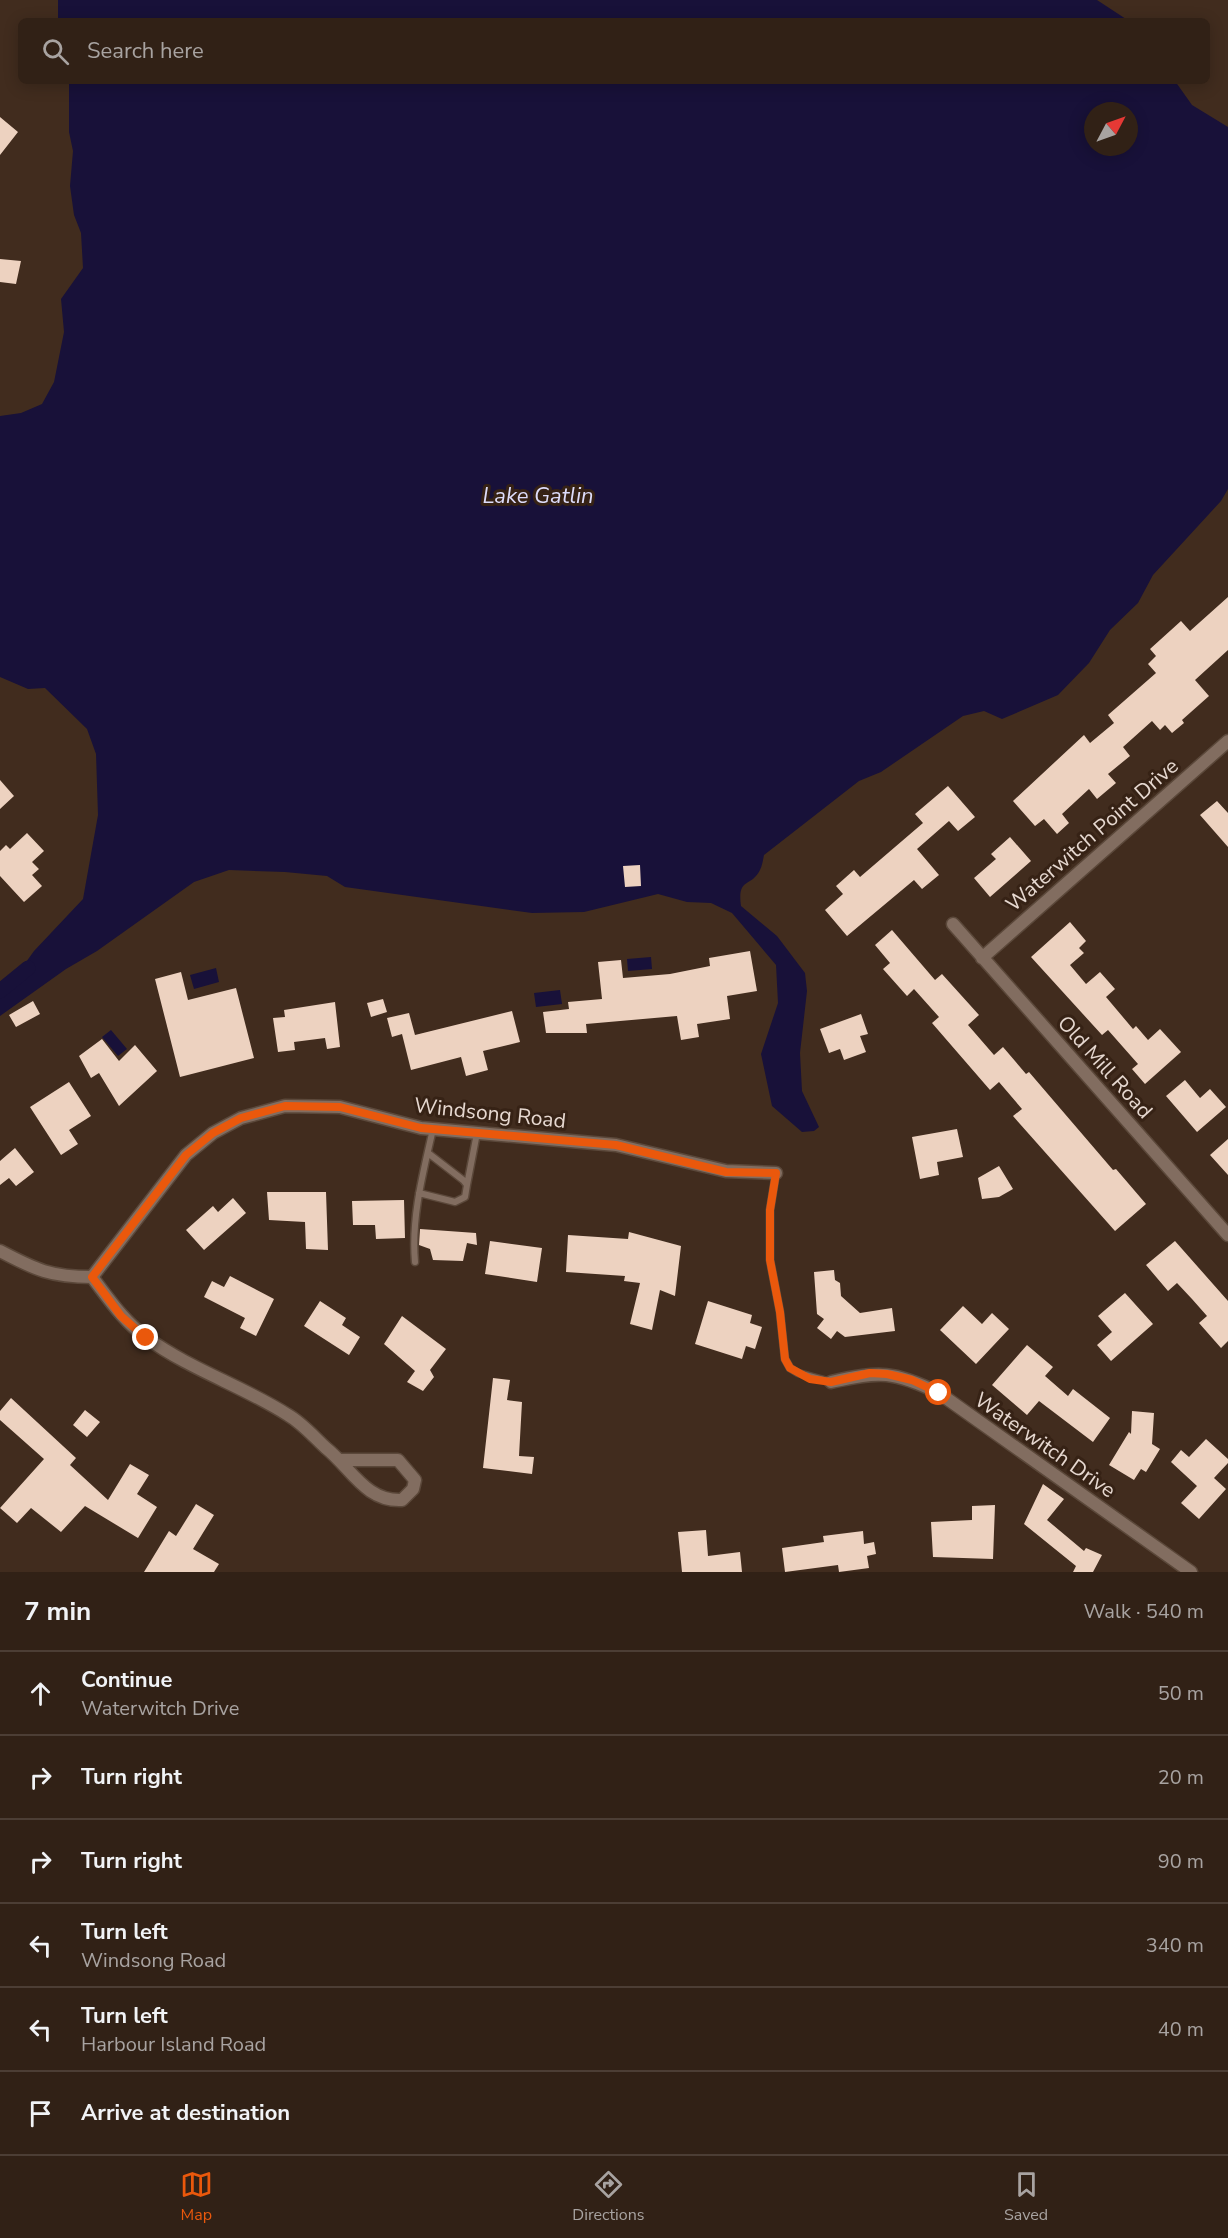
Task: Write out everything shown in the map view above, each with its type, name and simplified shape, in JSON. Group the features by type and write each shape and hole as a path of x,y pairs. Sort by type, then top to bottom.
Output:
{"street":[{"name":"Waterwitch Point Drive","path":"982,958 1228,741"},
{"name":"Old Mill Road","path":"953,924 1228,1235"},
{"name":"Windsong Road","path":"92,1277 186,1155 213,1133 241,1118 285,1106 340,1107 433,1129 616,1145 726,1172 776,1173"},
{"path":"0,1251 61,1277 92,1277 121,1316 146,1338 190,1365 289,1415 342,1460 364,1488 378,1497 402,1500 413,1489 415,1480 398,1460 342,1460"},
{"name":"Waterwitch Drive","path":"831,1382 870,1373 887,1374 912,1380 939,1393 1191,1572"}],"lane":[{"path":"415,1262 413,1236 419,1193 433,1129"},
{"path":"419,1193 455,1202 465,1197 477,1133"},
{"path":"428,1153 467,1185"},
{"path":"776,1173 770,1210 770,1260 780,1312 785,1359 790,1368 798,1373 831,1382"}],"water":[{"path":"58,0 1097,0 1124,18 58,18"},
{"name":"Lake Gatlin","path":"69,84 1177,84 1192,105 1228,127 1228,489 1221,501 1153,575 1138,603 1110,630 1089,663 1058,695 1002,719 984,711 963,716 881,772 859,781 764,855 760,870 741,891 741,906 777,936 805,973 807,991 800,1053 802,1091 819,1127 814,1131 802,1132 772,1106 761,1054 778,1003 776,965 732,913 711,903 687,902 658,894 584,912 532,913 345,887 327,876 229,870 194,882 0,1016 0,990 11,983 34,951 83,899 98,815 96,754 87,729 45,688 28,689 0,677 0,416 21,413 42,404 54,382 64,332 61,299 83,268 81,233 74,215 70,186 73,151 69,132"},
{"path":"651,957 652,969 628,971 627,959"},
{"path":"216,968 219,982 194,989 190,975"},
{"path":"560,990 562,1004 536,1007 534,993"},
{"path":"111,1030 127,1049 118,1056 102,1037"}],"building":[{"path":"0,117 18,132 0,155"},
{"path":"0,259 21,261 16,284 0,282"},
{"path":"1228,597 1228,650 1195,680 1209,696 1182,720 1184,723 1172,733 1165,725 1160,730 1152,721 1123,747 1130,756 1108,774 1116,783 1097,799 1089,789 1062,814 1069,823 1057,834 1044,819 1035,826 1013,801 1084,735 1090,743 1114,723 1108,715 1156,673 1148,664 1156,656 1150,649 1181,621 1190,631"},
{"path":"0,780 14,796 0,809"},
{"path":"948,786 975,817 958,831 949,821 917,849 939,875 922,889 914,880 847,936 825,910 843,894 836,886 854,870 860,877 923,823 915,814"},
{"path":"1217,801 1228,813 1228,847 1200,815"},
{"path":"27,833 44,851 32,862 39,869 32,875 42,886 24,902 0,876 0,851 6,845 10,849"},
{"path":"1010,837 1031,861 990,897 974,878 996,859 991,854"},
{"path":"640,865 641,886 625,887 623,866"},
{"path":"1070,922 1086,941 1079,948 1084,953 1070,965 1086,984 1100,972 1115,989 1106,997 1133,1029 1136,1026 1148,1040 1160,1029 1181,1052 1145,1084 1132,1069 1138,1064 1108,1030 1102,1035 1031,957"},
{"path":"892,930 935,980 942,974 979,1015 968,1025 994,1055 1003,1047 1026,1074 1029,1072 1113,1170 1116,1169 1146,1204 1115,1231 1013,1116 1022,1109 999,1082 990,1090 932,1023 939,1017 914,989 907,996 883,969 890,963 875,945"},
{"path":"750,951 757,991 727,996 730,1019 697,1024 699,1037 681,1040 677,1016 586,1024 587,1033 546,1033 543,1012 569,1009 568,1002 602,999 598,962 621,960 623,978 670,974 710,966 709,958"},
{"path":"181,972 188,1000 236,988 254,1058 180,1077 155,979"},
{"path":"383,999 387,1012 371,1017 367,1003"},
{"path":"33,1001 40,1014 16,1027 9,1015"},
{"path":"335,1002 340,1047 327,1049 325,1038 294,1042 295,1050 278,1052 273,1018 285,1017 284,1010"},
{"path":"512,1011 520,1042 483,1051 488,1070 466,1076 461,1057 411,1070 402,1034 392,1037 387,1018 409,1013 415,1035"},
{"path":"861,1014 868,1034 860,1036 866,1052 844,1060 840,1049 829,1053 820,1029"},
{"path":"102,1039 119,1061 135,1045 157,1071 119,1106 99,1073 91,1078 79,1056"},
{"path":"1185,1080 1200,1098 1210,1089 1226,1107 1197,1132 1166,1096"},
{"path":"69,1082 91,1116 69,1130 78,1144 61,1155 30,1107"},
{"path":"957,1129 963,1157 937,1162 939,1175 920,1179 912,1137"},
{"path":"1228,1139 1228,1175 1210,1155"},
{"path":"15,1148 34,1172 16,1186 9,1178 0,1185 0,1161"},
{"path":"999,1166 1013,1189 999,1197 982,1199 978,1178"},
{"path":"267,1192 326,1192 328,1250 306,1249 305,1222 269,1220"},
{"path":"233,1198 246,1213 204,1250 186,1230 213,1206 218,1212"},
{"path":"404,1200 405,1238 376,1239 375,1225 353,1225 352,1201"},
{"path":"420,1229 476,1233 477,1245 467,1243 463,1261 433,1260 430,1249 419,1245"},
{"path":"629,1232 681,1246 675,1296 660,1290 652,1330 630,1324 640,1283 624,1281 625,1276 566,1272 568,1235 628,1239"},
{"path":"490,1241 542,1248 537,1282 485,1274"},
{"path":"1175,1241 1228,1301 1228,1341 1221,1348 1199,1323 1207,1316 1192,1299 1177,1283 1168,1291 1146,1265"},
{"path":"834,1270 835,1280 840,1283 841,1296 860,1313 892,1308 895,1331 845,1337 837,1331 831,1339 817,1328 824,1319 817,1314 814,1272"},
{"path":"230,1276 274,1299 256,1336 240,1328 245,1318 204,1297 212,1281 224,1287"},
{"path":"1125,1293 1153,1324 1111,1361 1097,1345 1112,1332 1098,1316"},
{"path":"320,1301 346,1318 342,1325 360,1337 349,1355 304,1326"},
{"path":"708,1301 752,1315 750,1323 762,1327 755,1349 746,1346 742,1359 695,1344"},
{"path":"963,1306 982,1324 992,1313 1009,1329 976,1364 940,1330"},
{"path":"402,1316 446,1349 430,1370 434,1377 423,1391 407,1382 415,1371 384,1344"},
{"path":"1027,1345 1053,1367 1045,1376 1068,1396 1073,1389 1110,1418 1093,1442 1039,1401 1027,1415 992,1385"},
{"path":"493,1378 510,1380 507,1400 522,1402 519,1456 534,1457 532,1474 483,1468"},
{"path":"11,1398 76,1458 70,1465 108,1500 130,1464 149,1475 137,1494 157,1507 138,1538 85,1506 61,1532 31,1508 17,1523 0,1508 44,1459 0,1420 0,1411"},
{"path":"85,1410 100,1422 87,1437 73,1425"},
{"path":"1132,1411 1154,1413 1152,1444 1160,1449 1146,1472 1141,1469 1134,1480 1109,1465 1129,1432 1131,1434"},
{"path":"1206,1439 1228,1459 1228,1463 1214,1478 1226,1489 1199,1519 1181,1503 1197,1486 1171,1462 1181,1450 1189,1457"},
{"path":"1043,1484 1064,1499 1047,1520 1084,1551 1086,1548 1102,1555 1093,1572 1073,1572 1076,1566 1024,1524"},
{"path":"196,1504 214,1515 193,1549 219,1564 214,1572 144,1572 169,1531 176,1536"},
{"path":"995,1505 993,1559 933,1557 931,1522 972,1520 972,1506"},
{"path":"706,1530 708,1556 740,1552 742,1572 682,1572 678,1532"},
{"path":"863,1531 864,1544 874,1542 876,1554 867,1556 869,1568 839,1572 838,1565 785,1572 782,1548 824,1542 823,1536"}],"waterway":[{"path":"0,991 28,968"}],"route":[{"path":"146,1338 121,1316 92,1277 186,1155 213,1133 241,1118 285,1106 340,1107 421,1128 616,1145 726,1172 776,1173 770,1210 770,1260 780,1312 785,1359 790,1368 810,1379 831,1382 870,1373 887,1374 912,1380 939,1393"}]}
